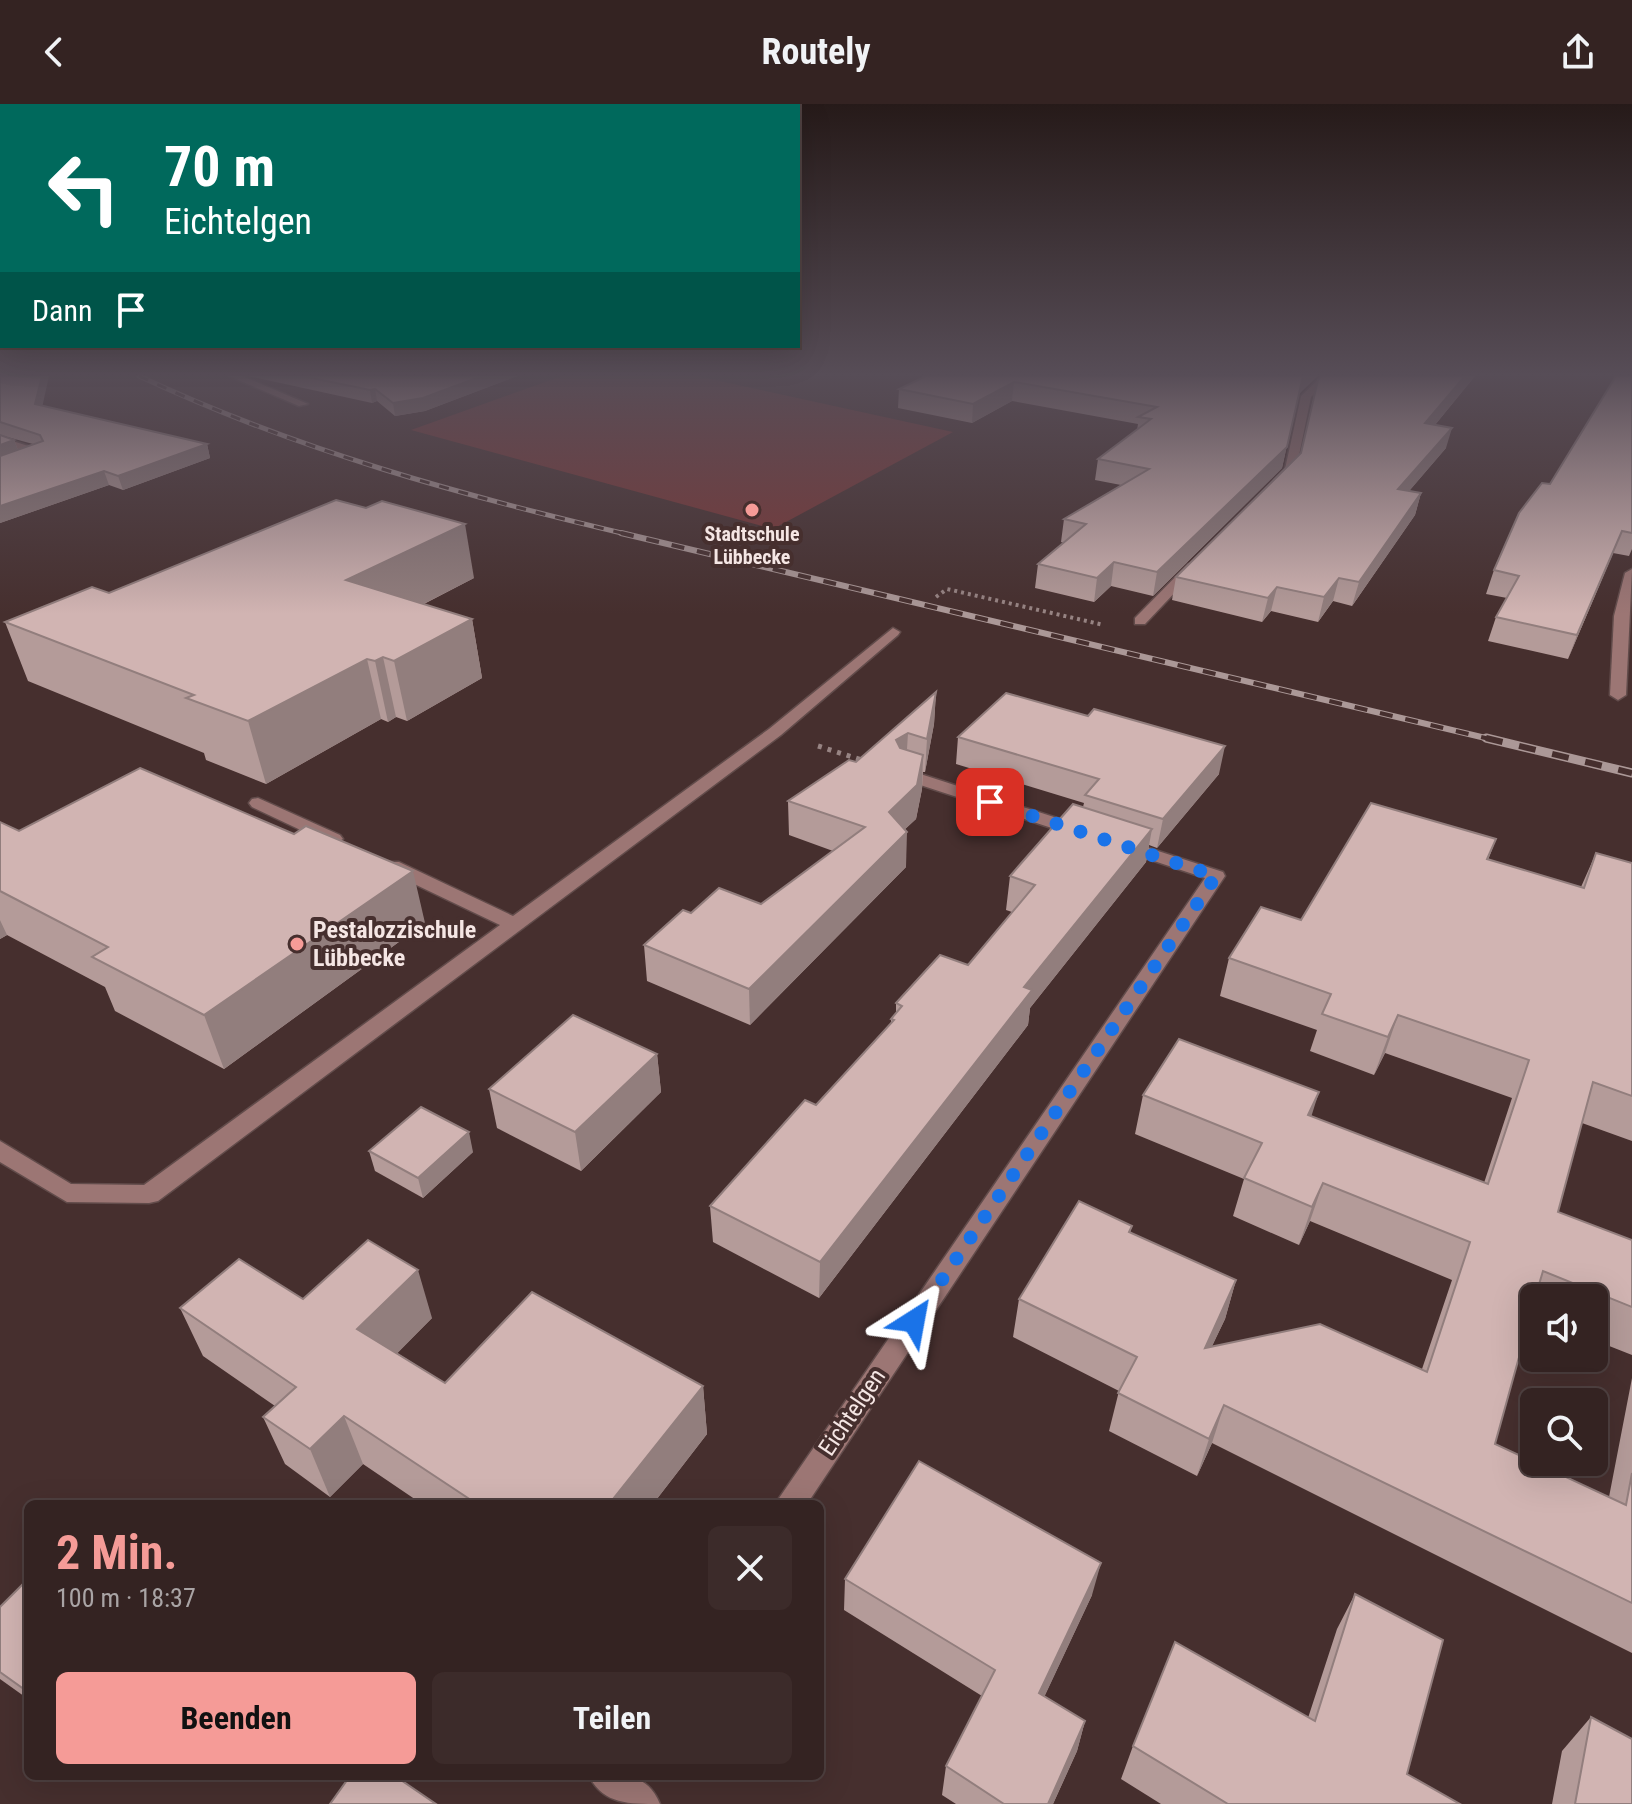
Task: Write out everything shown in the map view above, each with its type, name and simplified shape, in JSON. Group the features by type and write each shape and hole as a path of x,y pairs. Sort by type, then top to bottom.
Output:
{"street":[{"path":"13,462 33,455"},
{"path":"1269,491 1290,470 1293,455"},
{"path":"1140,621 1204,556"},
{"path":"1618,695 1621,616 1632,573"},
{"path":"0,1150 67,1193 149,1194 775,732 893,632"},
{"name":"Eichtelgen","path":"793,1500 1216,876 905,774"},
{"path":"258,803 516,925"},
{"path":"611,1780 642,1804"}],"path":[{"path":"936,597 947,589 1122,629 1140,621"},
{"path":"775,732 905,774"}],"shaded area":[{"path":"504,455 910,455 773,529"}],"building":[{"path":"175,455 118,476 104,471 0,506 0,456"},
{"path":"1103,455 1278,455 1157,572 1114,562 1097,578 1038,564 1086,524 1064,519 1149,469 1098,459"},
{"path":"1299,455 1428,455 1398,489 1421,493 1359,582 1339,578 1324,597 1277,587 1268,598 1176,577"},
{"path":"1568,455 1632,455 1632,533 1622,531 1577,635 1496,617 1519,576 1494,570 1519,513 1542,483 1550,484"},
{"path":"336,500 366,508 382,501 465,524 346,580 472,619 394,661 383,657 375,661 367,659 248,721 186,698 194,695 5,622 92,587 109,593"},
{"path":"936,692 927,739 908,733 896,740 900,748 923,755 917,785 889,812 907,832 749,989 644,945 683,910 691,913 719,888 761,904 865,827 788,801 849,760 856,762"},
{"path":"1006,693 1088,716 1094,709 1225,746 1163,819 1085,795 1099,779 958,737"},
{"path":"140,768 294,834 306,826 413,871 204,1015 92,957 108,947 0,891 0,822 19,831"},
{"path":"1371,803 1496,839 1487,859 1584,888 1596,853 1632,863 1632,1096 1593,1082 1558,1212 1632,1240 1632,1307 1608,1297 1608,1284 1575,1284 1543,1271 1539,1284 1520,1284 1520,1354 1495,1444 1520,1456 1520,1476 1564,1476 1626,1505 1632,1473 1632,1603 1224,1405 1209,1439 1118,1393 1137,1357 1019,1299 1079,1201 1132,1226 1129,1232 1236,1280 1205,1348 1320,1324 1427,1372 1470,1242 1323,1183 1312,1207 1244,1178 1262,1143 1143,1095 1179,1039 1319,1092 1308,1115 1488,1184 1529,1060 1398,1015 1388,1037 1322,1014 1331,994 1229,958 1261,907 1301,920"},
{"path":"1073,804 1152,829 1024,987 1032,990 820,1262 710,1206 805,1100 816,1105 894,1020 891,1019 902,1006 896,1003 940,955 968,965 1035,885 1010,876"},
{"path":"573,1015 657,1054 575,1132 489,1089"},
{"path":"421,1107 469,1132 418,1178 369,1151"},
{"path":"368,1240 418,1270 357,1329 445,1383 532,1292 703,1386 612,1500 471,1500 344,1416 310,1449 263,1417 296,1387 180,1308 239,1259 303,1299"},
{"path":"919,1461 1101,1563 1039,1693 1085,1721 1048,1804 1004,1804 946,1766 995,1670 845,1579"},
{"path":"24,1583 24,1689 0,1672 0,1607"},
{"path":"1355,1594 1443,1640 1407,1774 1460,1804 1228,1804 1133,1746 1175,1642 1315,1721"},
{"path":"1591,1717 1632,1739 1632,1804 1575,1804"},
{"path":"347,1780 401,1780 436,1804 330,1804"}],"railway":[{"path":"341,455 442,487 630,535"},
{"path":"621,533 1494,740"},
{"path":"1486,738 1632,773"}],"place":[{"name":"Stadtschule Lübbecke","path":"752,510"},
{"name":"Pestalozzischule Lübbecke","path":"297,944"}],"route":[{"path":"914,1321 1216,876 990,802"}]}
